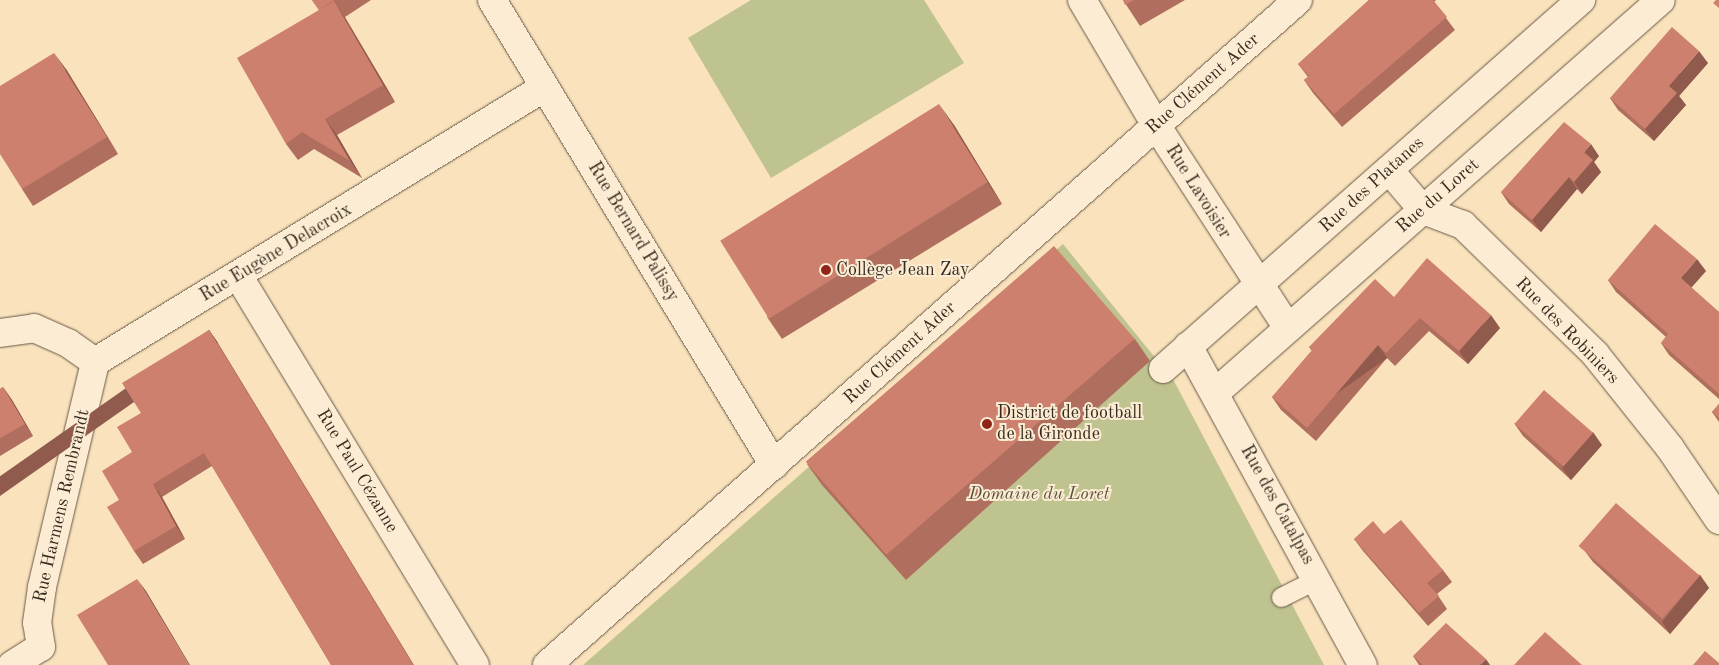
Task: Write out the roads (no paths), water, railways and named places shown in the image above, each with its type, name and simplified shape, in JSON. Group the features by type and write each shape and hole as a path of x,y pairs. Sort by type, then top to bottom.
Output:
{"street":[{"name":"Rue Bernard Palissy","path":"492,0 774,465"},
{"name":"Rue Lavoisier","path":"1082,0 1156,125 1257,286 1288,328"},
{"name":"Rue Clément Ader","path":"547,665 1298,0"},
{"name":"Rue des Platanes","path":"1163,369 1581,0"},
{"name":"Rue du Loret","path":"1216,393 1661,0"},
{"name":"Rue Eugène Delacroix","path":"95,362 239,277 545,87"},
{"name":"Rue des Robiniers","path":"1388,170 1423,210 1463,225 1595,354 1670,448 1719,520"},
{"name":"Rue Paul Cézanne","path":"239,277 475,665"},
{"path":"0,333 34,328 68,342 95,362"},
{"name":"Rue des Catalpas","path":"1188,346 1216,393 1364,665"},
{"name":"Rue Harmens Rembrandt","path":"12,665 47,656 37,623 42,587 95,362"}],"lane":[{"path":"1280,597 1316,579"}],"place":[{"name":"Collège Jean Zay","path":"826,270"},
{"name":"District de football de la Gironde","path":"987,424"}],"park label":[{"name":"Domaine du Loret","path":"1039,494"}]}
